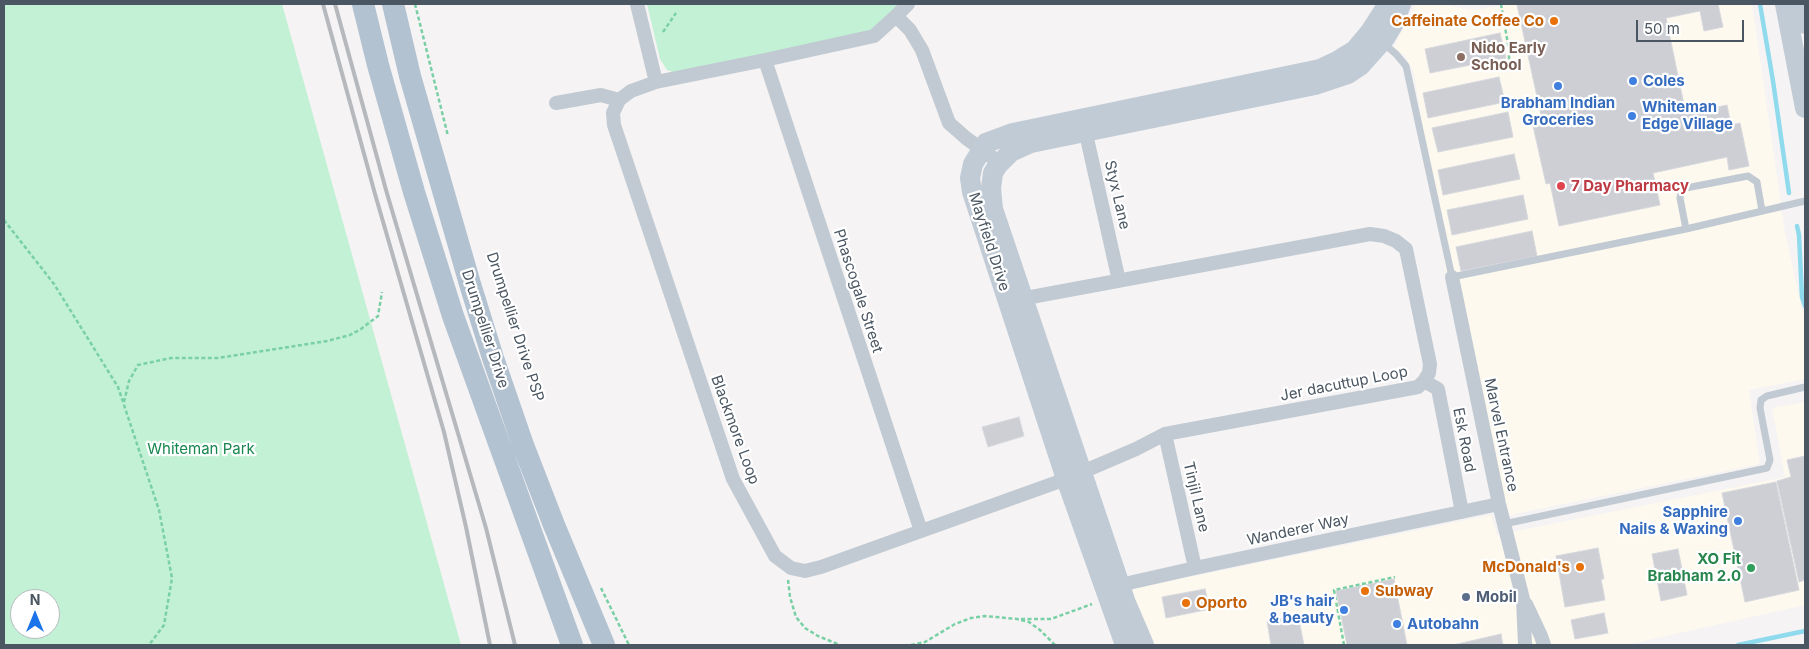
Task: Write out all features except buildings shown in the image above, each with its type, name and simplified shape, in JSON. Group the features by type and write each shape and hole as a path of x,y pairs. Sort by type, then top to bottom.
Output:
{"main road":[{"name":"Drumpellier Drive","path":"363,4 403,155 453,316 572,645"},
{"name":"Drumpellier Drive","path":"393,4 410,76 493,358 530,463 604,645"}],"street":[{"path":"638,4 656,82"},
{"path":"556,103 601,95 619,100 631,91 656,82 874,36 908,4"},
{"path":"1376,37 1388,4"},
{"path":"896,16 910,30 922,50 949,123 1000,163 1011,152 1084,125 1320,69 1376,37 1394,22 1401,4"},
{"path":"1784,4 1805,108"},
{"path":"1801,4 1805,24"},
{"name":"Phascogale Street","path":"765,60 921,531"},
{"name":"Blackmore Loop","path":"619,100 613,113 614,125 733,479 775,556 791,568 805,571 821,567 1074,476"},
{"path":"982,149 986,143 1013,133 1084,125"},
{"name":"Styx Lane","path":"1084,125 1119,280"},
{"name":"Mayfield Drive","path":"982,149 973,164 971,186 1016,300 1074,476 1106,592 1125,645"},
{"name":"Mayfield Drive","path":"1000,163 993,173 991,188 993,208 1016,300"},
{"name":"Jer dacuttup Loop","path":"1016,300 1370,234 1384,236 1396,241 1406,249 1430,364 1429,373 1418,387 1165,434 1074,476"},
{"name":"Marvel Entrance","path":"1452,277 1499,504 1523,599 1525,645"},
{"name":"Esk Road","path":"1424,380 1438,389 1462,512"},
{"name":"Tinjil Lane","path":"1165,434 1195,568"},
{"name":"Wanderer Way","path":"1106,592 1195,568 1499,504"},
{"name":"Mayfield Drive","path":"1106,592 1144,645"},
{"name":"Marvel Entrance","path":"1523,599 1542,636 1544,645"}],"lane":[{"path":"1376,37 1396,54 1406,66 1452,277 1686,229 1805,201"},
{"path":"1686,229 1680,198 1681,193 1686,188 1748,176 1757,182 1762,211"},
{"path":"1504,524 1767,468 1770,460 1760,408 1761,400 1767,396 1805,387"}],"path":[{"path":"415,4 450,145"},
{"path":"1501,4 1509,50 1509,70"},
{"path":"663,32 676,13"},
{"path":"4,220 54,284 118,387 124,404 159,510 172,578 164,626 149,645"},
{"path":"124,404 129,382 138,365 171,358 218,358 342,337 361,329 378,316 382,292"},
{"path":"787,574 790,585 790,597 796,617 805,628 818,636 840,645"},
{"path":"1344,645 1334,590 1395,577"},
{"path":"598,580 629,645"},
{"path":"911,645 925,642 956,624 971,618 985,616 1016,619 1051,619 1106,592"},
{"path":"1016,619 1029,622 1055,645"}],"shaded area":[{"name":"Whiteman Edge Village","path":"1416,4 1444,4 1476,10 1510,4 1752,4 1785,233 1805,322 1805,379 1749,390 1760,464 1509,515 1451,303 1414,73 1405,56 1394,47"},
{"path":"1805,402 1805,605 1625,645 1150,645 1127,590 1491,515 1497,535 1785,477 1772,408"}],"green space":[{"name":"Whiteman Park","path":"4,4 282,4 461,645 4,645"},
{"path":"647,4 903,4 882,27 857,35 679,74 667,70 660,59"}],"waterway":[{"path":"1760,4 1789,193"},
{"path":"1797,226 1802,297 1805,306"},
{"path":"1738,645 1805,631"}],"railway":[{"path":"323,4 375,194 444,432 490,645"},
{"path":"335,4 386,190 486,528 515,645"}],"place":[{"name":"Caffeinate Coffee Co","path":"1554,21"},
{"name":"Nido Early School","path":"1461,57"},
{"name":"Coles","path":"1633,81"},
{"name":"Brabham Indian Groceries","path":"1558,86"},
{"name":"Whiteman Edge Village","path":"1632,116"},
{"name":"7 Day Pharmacy","path":"1561,186"},
{"name":"Sapphire Nails & Waxing","path":"1738,521"},
{"name":"McDonald's","path":"1580,567"},
{"name":"XO Fit Brabham 2.0","path":"1751,568"},
{"name":"Subway","path":"1365,591"},
{"name":"Mobil","path":"1466,597"},
{"name":"Oporto","path":"1186,603"},
{"name":"JB's hair & beauty","path":"1344,610"},
{"name":"Autobahn","path":"1397,624"}]}
